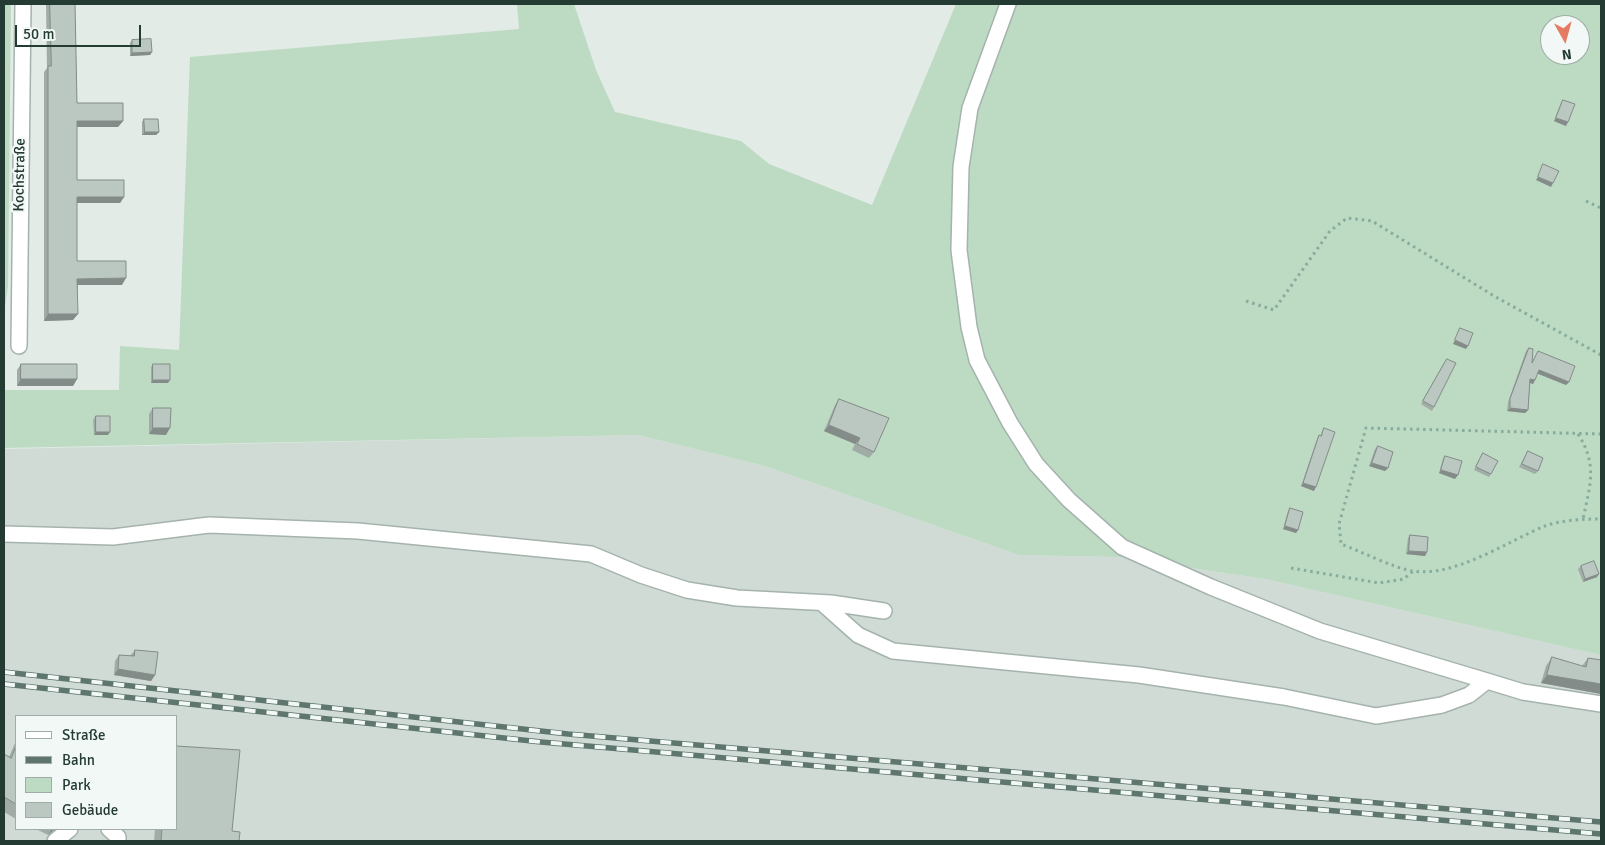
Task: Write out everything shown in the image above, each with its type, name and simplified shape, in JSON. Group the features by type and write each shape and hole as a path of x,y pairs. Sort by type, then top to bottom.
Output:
{"street":[{"name":"Kochstraße","path":"19,346 23,4"},
{"path":"1008,4 970,108 961,167 959,250 968,317 977,360 1010,423 1036,464 1069,500 1122,547 1211,587 1320,631 1523,692 1601,704"},
{"path":"4,534 113,538 209,525 358,531 591,554 641,575 687,590 737,598 822,603 884,611"},
{"path":"822,603 858,635 893,651 1139,675 1284,697 1376,716 1442,705 1469,695 1487,681"},
{"path":"55,841 69,830"},
{"path":"110,830 118,837 118,841"}],"path":[{"path":"1586,201 1601,208"},
{"path":"1246,301 1274,310 1330,231 1347,218 1372,221 1494,296 1601,355"},
{"path":"1601,434 1366,428 1338,524 1341,544 1413,571 1437,570 1467,563 1546,526 1583,519 1601,519"},
{"path":"1577,434 1587,448 1592,472 1583,519"},
{"path":"1291,568 1379,583 1404,579 1413,571"}],"shaded area":[{"path":"638,435 765,466 1019,555 1117,557 1265,579 1601,655 1601,841 4,841 4,449"}],"green space":[{"path":"4,4 11,4 8,286 4,313"},
{"path":"517,4 574,4 596,70 615,112 741,141 769,164 872,205 956,4 1601,4 1601,655 1265,579 1117,557 1019,555 765,466 638,435 4,448 4,390 119,390 120,346 179,350 190,57 519,29"}],"building":[{"path":"50,4 75,4 77,103 123,103 123,121 77,121 77,180 124,180 124,197 77,197 77,261 126,261 126,278 77,279 78,314 48,314 48,66 51,66"},
{"path":"151,39 152,52 132,53 132,40"},
{"path":"1563,100 1575,104 1568,122 1556,118"},
{"path":"144,119 158,119 159,132 145,132"},
{"path":"1543,164 1559,171 1553,183 1538,177"},
{"path":"1460,328 1473,333 1468,346 1455,340"},
{"path":"1529,348 1533,349 1532,363 1538,351 1575,366 1569,382 1539,370 1535,380 1530,379 1528,410 1510,408 1510,399"},
{"path":"1447,359 1456,363 1434,407 1423,401"},
{"path":"21,364 77,364 77,379 21,379"},
{"path":"153,364 170,364 170,380 153,380"},
{"path":"839,399 889,418 874,452 857,444 860,438 829,425"},
{"path":"153,408 171,408 170,428 153,428"},
{"path":"96,416 110,416 110,432 96,432"},
{"path":"1324,428 1335,432 1316,487 1303,483 1319,435 1321,436"},
{"path":"1378,446 1393,452 1388,468 1372,463"},
{"path":"1528,451 1543,458 1538,471 1522,464"},
{"path":"1483,453 1498,461 1491,474 1476,467"},
{"path":"1445,456 1462,461 1458,475 1441,470"},
{"path":"1290,508 1303,512 1298,530 1285,526"},
{"path":"1410,535 1428,537 1427,552 1409,551"},
{"path":"1594,561 1599,574 1585,579 1581,566"},
{"path":"135,650 158,652 155,675 118,669 119,655 134,656"},
{"path":"1552,657 1586,667 1588,658 1601,660 1601,684 1547,675"},
{"path":"178,746 240,750 232,831 240,832 239,841 161,841 162,830 178,830"},
{"path":"15,748 15,803 4,797 4,754 11,758"}],"railway":[{"path":"4,672 568,734 1601,822"},
{"path":"4,684 541,742 1601,834"}]}
